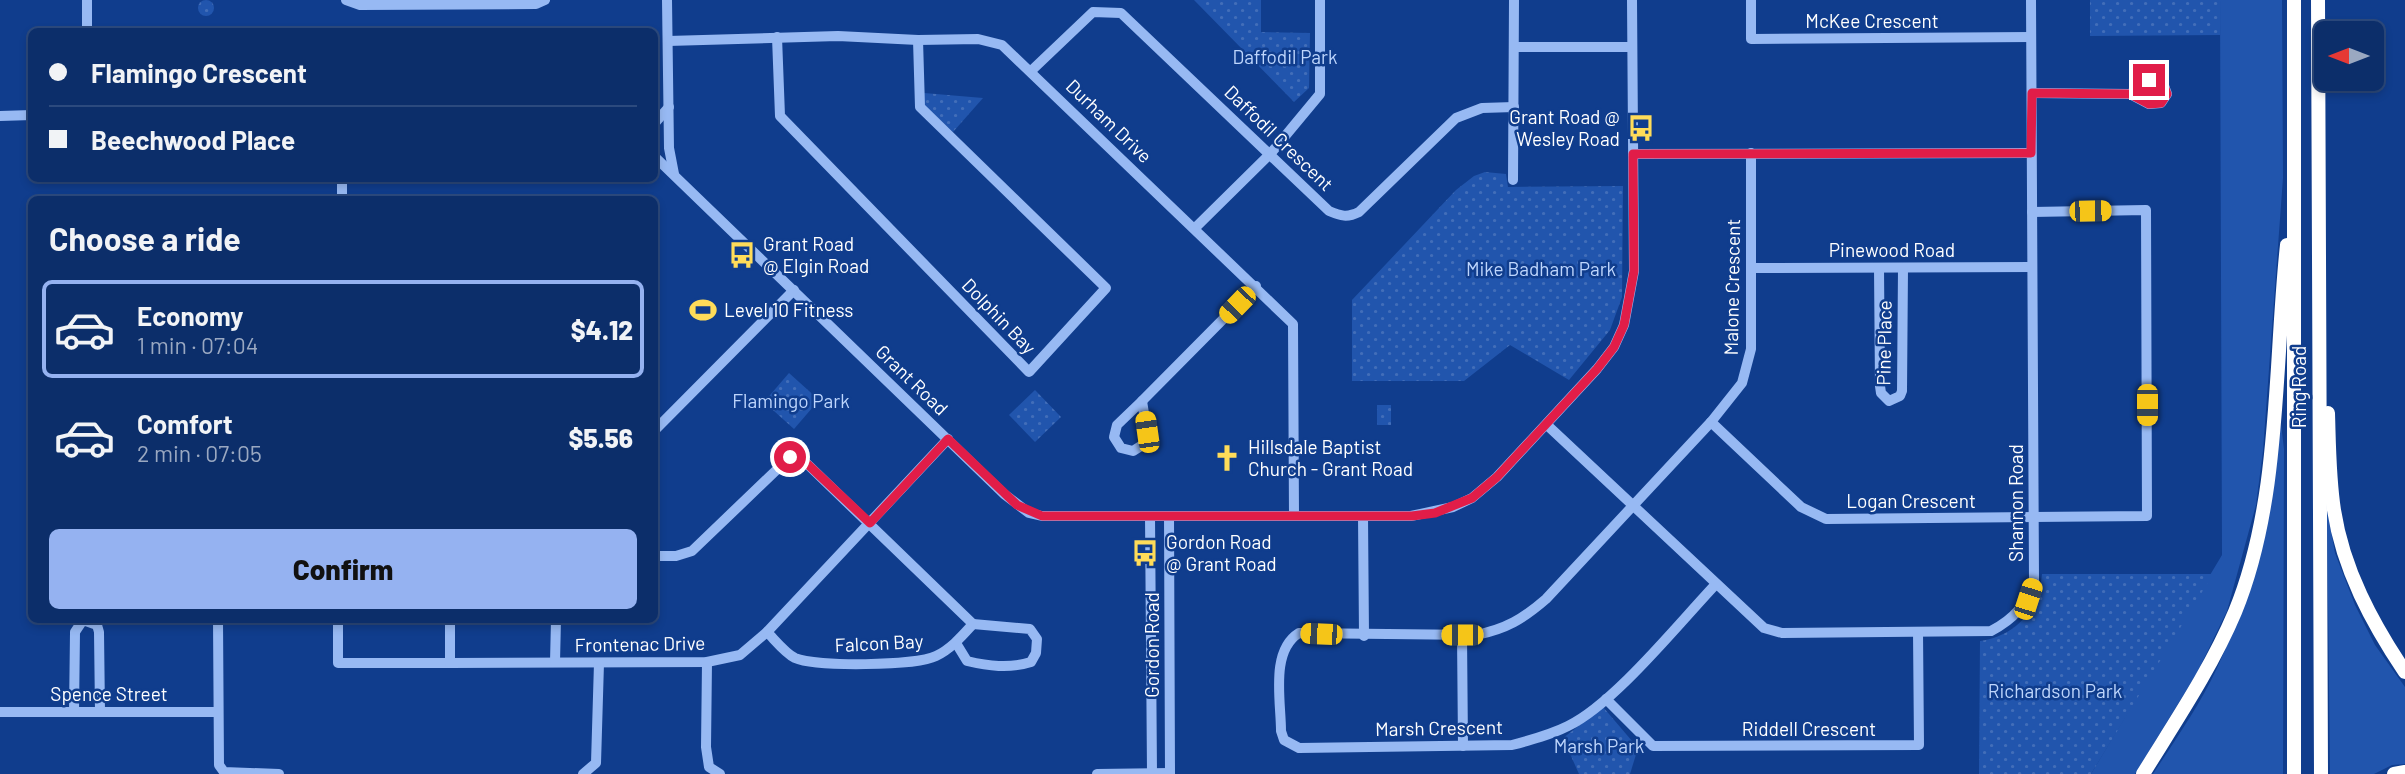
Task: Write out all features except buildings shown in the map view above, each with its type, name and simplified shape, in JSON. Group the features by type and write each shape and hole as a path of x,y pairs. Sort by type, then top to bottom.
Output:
{"highway":[{"name":"Ring Road","path":"2294,0 2294,774"},
{"name":"Ring Road","path":"2318,0 2321,774"},
{"path":"2143,774 2191,697 2235,612 2261,520 2273,422 2281,299 2295,171"},
{"path":"2317,172 2334,511 2360,596 2405,672"},
{"path":"2394,774 2405,772"}],"street":[{"path":"87,0 87,28"},
{"path":"346,0 360,5 374,5 536,4 545,0"},
{"path":"667,0 669,148 675,176"},
{"path":"1195,228 1271,153 1320,94 1320,0"},
{"path":"1513,180 1514,0"},
{"name":"Grant Road","path":"658,160 1004,494 1029,513 1042,516 1412,516 1453,507 1472,498 1497,477 1597,369 1614,347 1624,325 1634,271 1632,0"},
{"name":"McKee Crescent","path":"1751,0 1751,39 2031,37"},
{"name":"Shannon Road","path":"1547,425 1765,628 1782,633 1991,631 2010,621 2028,599 2034,580 2031,0"},
{"name":"Daffodil Crescent","path":"1031,71 1093,12 1121,13 1329,211 1350,216 1359,212 1456,118 1482,108 1514,107"},
{"name":"Durham Drive","path":"668,40 838,36 918,40 978,39 1002,45 1293,324 1294,516"},
{"name":"Dolphin Bay","path":"776,37 780,116 1030,372 1106,288 920,107 918,40"},
{"path":"1514,47 1632,47"},
{"path":"2032,93 2130,94"},
{"path":"658,119 669,107"},
{"path":"0,116 28,116"},
{"name":"Malone Crescent","path":"1633,505 1711,422 1742,383 1749,366 1751,153"},
{"path":"1633,154 2031,153"},
{"name":"Logan Crescent","path":"1711,422 1801,507 1826,519 2147,516 2146,210 2032,212"},
{"name":"Pinewood Road","path":"1751,268 2032,267"},
{"name":"Pine Place","path":"1879,268 1880,386 1881,393 1889,401 1900,396 1902,391 1903,268"},
{"path":"1142,401 1147,432 1144,444 1133,451 1121,448 1114,437 1117,425 1255,286"},
{"path":"658,427 794,290"},
{"name":"Frontenac Drive","path":"338,623 338,663 707,662 740,655 767,632 948,439"},
{"path":"658,556 676,556 692,551 790,457 801,458 972,624 1030,629 1037,639 1036,653 1031,662 1014,667 967,661 956,643"},
{"name":"Marsh Crescent","path":"1633,505 1546,599 1521,621 1497,631 1462,635 1364,636 1299,633 1287,640 1281,659 1281,732 1284,740 1299,748 1463,746 1512,745 1543,736 1570,725 1606,699 1716,584"},
{"name":"Gordon Road","path":"1150,516 1152,774"},
{"name":"Gordon Road","path":"1169,516 1170,774"},
{"path":"1363,516 1364,636"},
{"path":"74,712 75,632 79,623"},
{"path":"93,623 99,632 100,712"},
{"path":"218,623 219,765 224,772 279,774"},
{"path":"450,623 450,663"},
{"path":"555,662 556,623"},
{"name":"Falcon Bay","path":"767,632 793,657 814,664 918,662 936,656 956,643 972,624"},
{"name":"Riddell Crescent","path":"1606,699 1653,746 1919,746 1918,632"},
{"path":"1462,635 1463,746"},
{"path":"1151,642 1170,642"},
{"path":"707,662 706,747 709,767 720,774"},
{"path":"583,774 596,763 599,663"},
{"name":"Spence Street","path":"0,712 218,712"},
{"path":"1097,774 1170,774"}],"green space":[{"path":"203,0 209,0 214,8 212,14 203,16 198,11 198,5"},
{"name":"Daffodil Park","path":"1194,0 1261,0 1261,32 1310,33 1309,88 1294,102"},
{"path":"2090,0 2220,0 2220,35 2090,36"},
{"path":"2220,0 2282,0 2283,178 2263,451 2256,505 2227,611 2197,673 2135,774 2091,774 2222,555"},
{"path":"924,93 983,98 953,132 924,105"},
{"name":"Mike Badham Park","path":"1485,172 1506,174 1508,187 1623,186 1622,297 1610,330 1569,380 1510,345 1464,381 1352,381 1352,300 1456,190 1474,176"},
{"name":"Flamingo Park","path":"789,373 819,400 794,429 764,402"},
{"path":"1035,390 1061,417 1035,442 1009,415"},
{"path":"1377,405 1391,405 1391,425 1377,425"},
{"path":"2281,424 2284,449 2283,774 2153,774 2210,682 2230,639 2258,548"},
{"path":"2327,509 2335,553 2355,605 2375,645 2405,687 2405,764 2392,765 2374,774 2330,774"},
{"name":"Richardson Park","path":"2042,574 2213,574 2091,774 1979,774 1980,641 2004,633 2023,619 2036,599"},
{"name":"Marsh Park","path":"1603,707 1638,748 1630,774 1579,774 1563,738"}],"place":[{"name":"Grant Road @ Wesley Road","path":"1641,128"},
{"name":"Grant Road @ Elgin Road","path":"742,255"},
{"name":"Level 10 Fitness","path":"703,310"},
{"name":"Hillsdale Baptist Church - Grant Road","path":"1227,458"},
{"name":"Gordon Road @ Grant Road","path":"1145,553"}],"route":[{"path":"790,457 801,458 870,523 948,439 1017,505 1029,513 1042,516 1412,516 1435,513 1472,498 1497,477 1547,425 1614,347 1631,300 1634,271 1633,154 2031,153 2032,93 2130,94 2149,104 2161,103 2167,94 2163,83 2149,80"}]}
